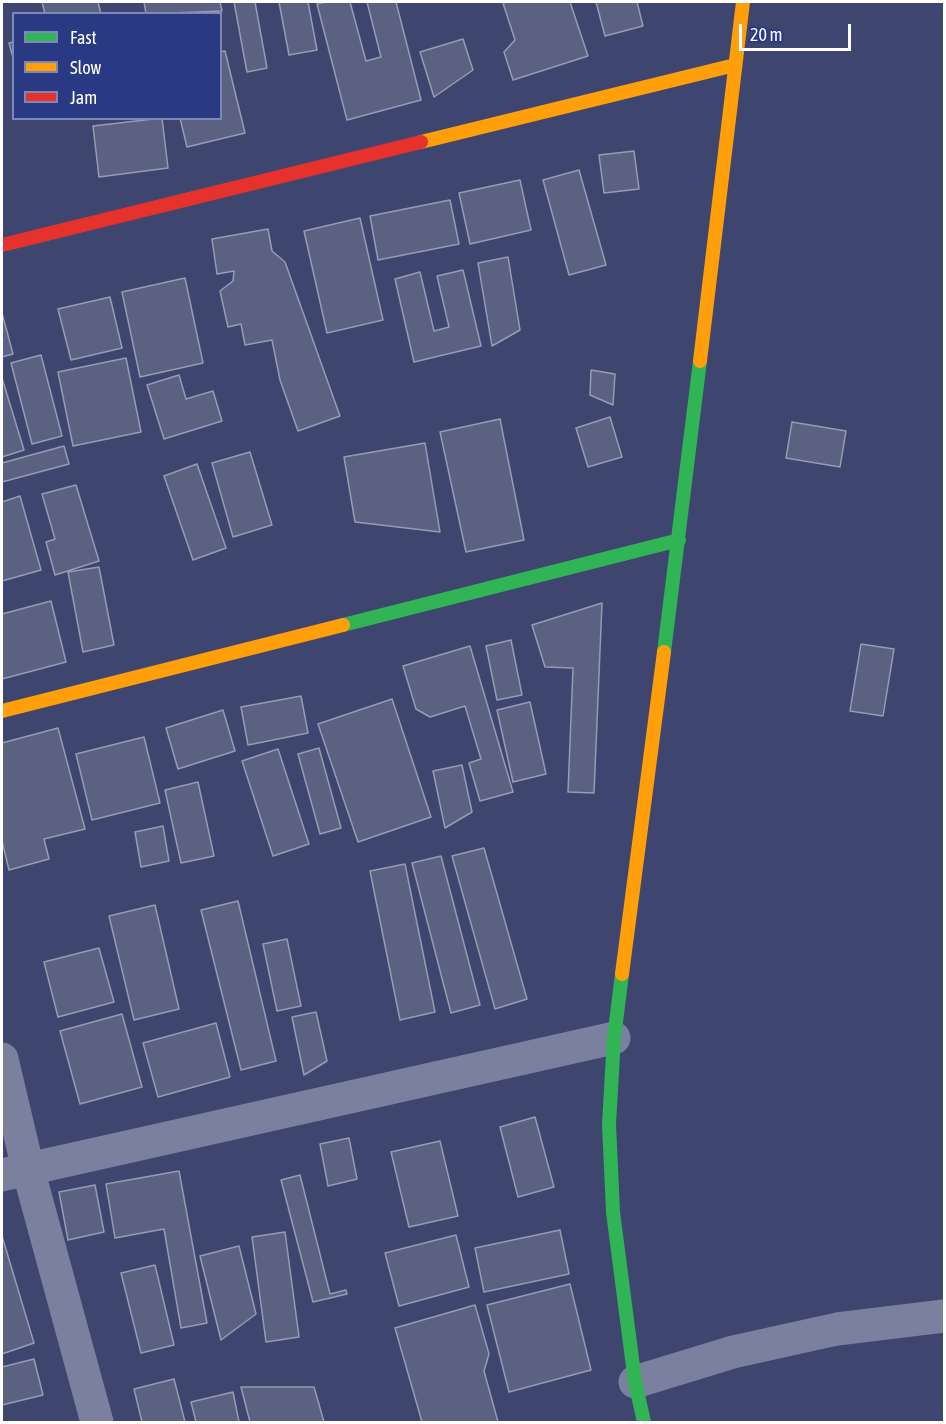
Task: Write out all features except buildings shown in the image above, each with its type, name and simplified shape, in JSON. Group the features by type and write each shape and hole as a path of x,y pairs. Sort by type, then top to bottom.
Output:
{"street":[{"path":"644,1422 635,1382 613,1212 609,1124 614,1038 679,540 743,2"},
{"path":"2,245 735,65"},
{"path":"2,711 679,540"},
{"path":"15,1172 614,1038"},
{"path":"2,1059 15,1172 97,1422"},
{"path":"635,1382 733,1352 837,1329 945,1316"}],"traffic: fast":[{"path":"664,652 700,361"},
{"path":"343,625 679,540"},
{"path":"622,974 614,1038 609,1124 613,1212 635,1382 644,1422"}],"traffic: slow":[{"path":"700,361 743,2"},
{"path":"421,142 735,65"},
{"path":"2,711 343,625"},
{"path":"622,974 664,652"}],"traffic: jam":[{"path":"2,245 421,142"}]}
